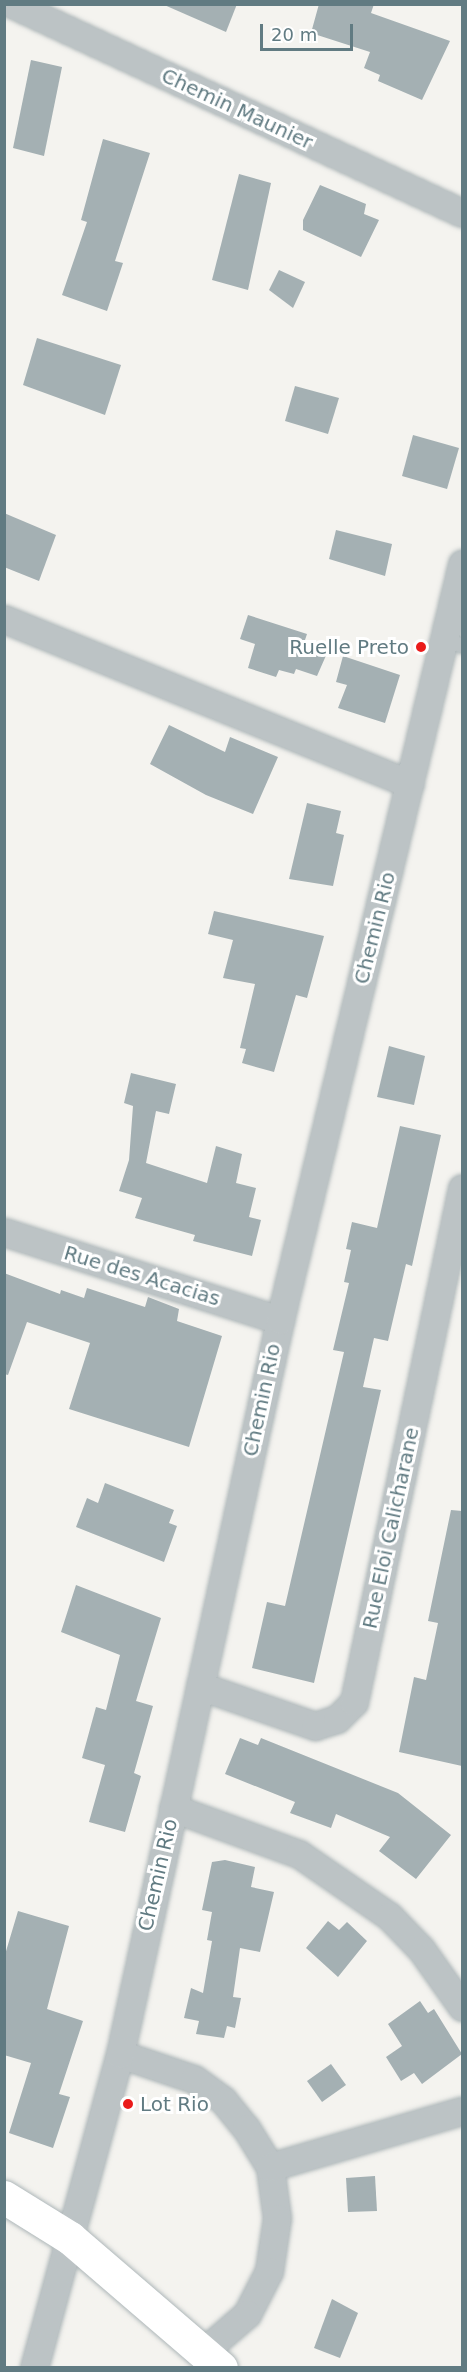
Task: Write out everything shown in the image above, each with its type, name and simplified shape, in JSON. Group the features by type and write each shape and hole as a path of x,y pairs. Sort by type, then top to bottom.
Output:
{"main road":[{"path":"4,2197 70,2238 212,2360"}],"street":[{"name":"Chemin Maunier","path":"12,4 462,213"},
{"name":"Chemin Rio","path":"34,2367 120,2054 280,1320 410,784 454,642 462,564"},
{"path":"4,619 410,784"},
{"name":"Rue Eloi Calicharane","path":"200,1686 315,1726 337,1719 354,1702 462,1188"},
{"name":"Rue des Acacias","path":"4,1232 280,1320"},
{"path":"173,1808 299,1854 326,1872 388,1916 421,1949 462,2007"},
{"path":"120,2054 194,2079 238,2118 270,2167 277,2218 269,2271 247,2314 212,2360"},
{"path":"270,2167 462,2111"}],"building":[{"path":"162,4 237,4 226,32"},
{"path":"319,4 374,4 371,13 450,41 422,100 378,81 380,75 364,68 370,52 311,33"},
{"path":"31,60 62,67 44,156 13,148"},
{"path":"103,139 150,153 115,261 123,263 107,311 62,295 87,222 81,220"},
{"path":"239,174 271,183 248,290 212,280"},
{"path":"320,185 366,204 364,214 379,220 361,257 303,230 303,220"},
{"path":"279,270 305,282 293,308 269,290"},
{"path":"37,338 121,365 105,415 23,385"},
{"path":"295,386 339,398 328,434 285,421"},
{"path":"413,435 459,448 447,489 402,476"},
{"path":"4,513 56,535 39,581 4,567"},
{"path":"336,530 392,544 385,576 329,559"},
{"path":"248,615 307,634 304,643 328,651 317,676 296,669 294,674 279,670 276,677 248,668 255,644 240,639"},
{"path":"343,656 400,675 385,723 338,708 347,685 336,682"},
{"path":"169,725 225,752 230,737 278,757 253,814 206,795 150,764"},
{"path":"307,803 341,811 336,833 344,835 333,886 289,879"},
{"path":"214,911 324,936 307,998 296,995 274,1072 242,1063 246,1049 240,1048 255,984 223,978 233,940 208,934"},
{"path":"389,1046 425,1056 414,1105 377,1097"},
{"path":"131,1073 176,1084 169,1114 156,1111 146,1163 207,1183 216,1146 242,1154 236,1183 256,1188 249,1217 261,1220 252,1256 193,1241 195,1235 135,1218 142,1198 119,1191 129,1160 133,1106 124,1103"},
{"path":"400,1126 441,1135 412,1266 406,1264 388,1341 374,1338 363,1387 381,1390 314,1683 252,1668 267,1602 285,1606 344,1352 333,1350 349,1283 344,1282 351,1250 346,1249 352,1222 377,1228"},
{"path":"4,1273 60,1294 61,1290 84,1298 87,1288 145,1307 148,1297 179,1309 177,1321 222,1336 189,1447 69,1409 90,1343 27,1322 8,1375 4,1374"},
{"path":"105,1483 174,1510 169,1523 177,1526 164,1562 76,1527 87,1498 98,1503"},
{"path":"451,1510 462,1511 462,1766 399,1752 414,1677 426,1680 438,1623 428,1621"},
{"path":"76,1585 161,1618 136,1701 153,1706 134,1773 141,1776 125,1832 89,1822 105,1765 82,1758 96,1707 106,1710 120,1655 61,1632"},
{"path":"240,1738 258,1745 261,1738 398,1793 451,1835 416,1879 379,1851 390,1837 336,1814 331,1828 290,1813 295,1802 225,1774"},
{"path":"225,1860 255,1867 251,1887 274,1892 260,1952 240,1948 233,1997 241,1998 235,2028 227,2026 224,2038 196,2034 199,2021 184,2018 191,1988 203,1993 212,1941 207,1940 212,1912 202,1910 212,1862"},
{"path":"18,1911 69,1926 47,2009 83,2021 59,2094 70,2097 53,2148 9,2133 31,2063 4,2055 4,1958"},
{"path":"328,1921 339,1930 347,1922 367,1941 338,1977 306,1948"},
{"path":"420,2001 428,2013 434,2009 462,2054 422,2084 414,2073 401,2081 386,2057 402,2046 388,2024"},
{"path":"331,2064 346,2085 322,2102 307,2081"},
{"path":"375,2176 377,2211 348,2212 346,2178"},
{"path":"332,2299 358,2313 340,2358 314,2348"}],"place":[{"name":"Ruelle Preto","path":"421,647"},
{"name":"Lot Rio","path":"128,2104"}]}
